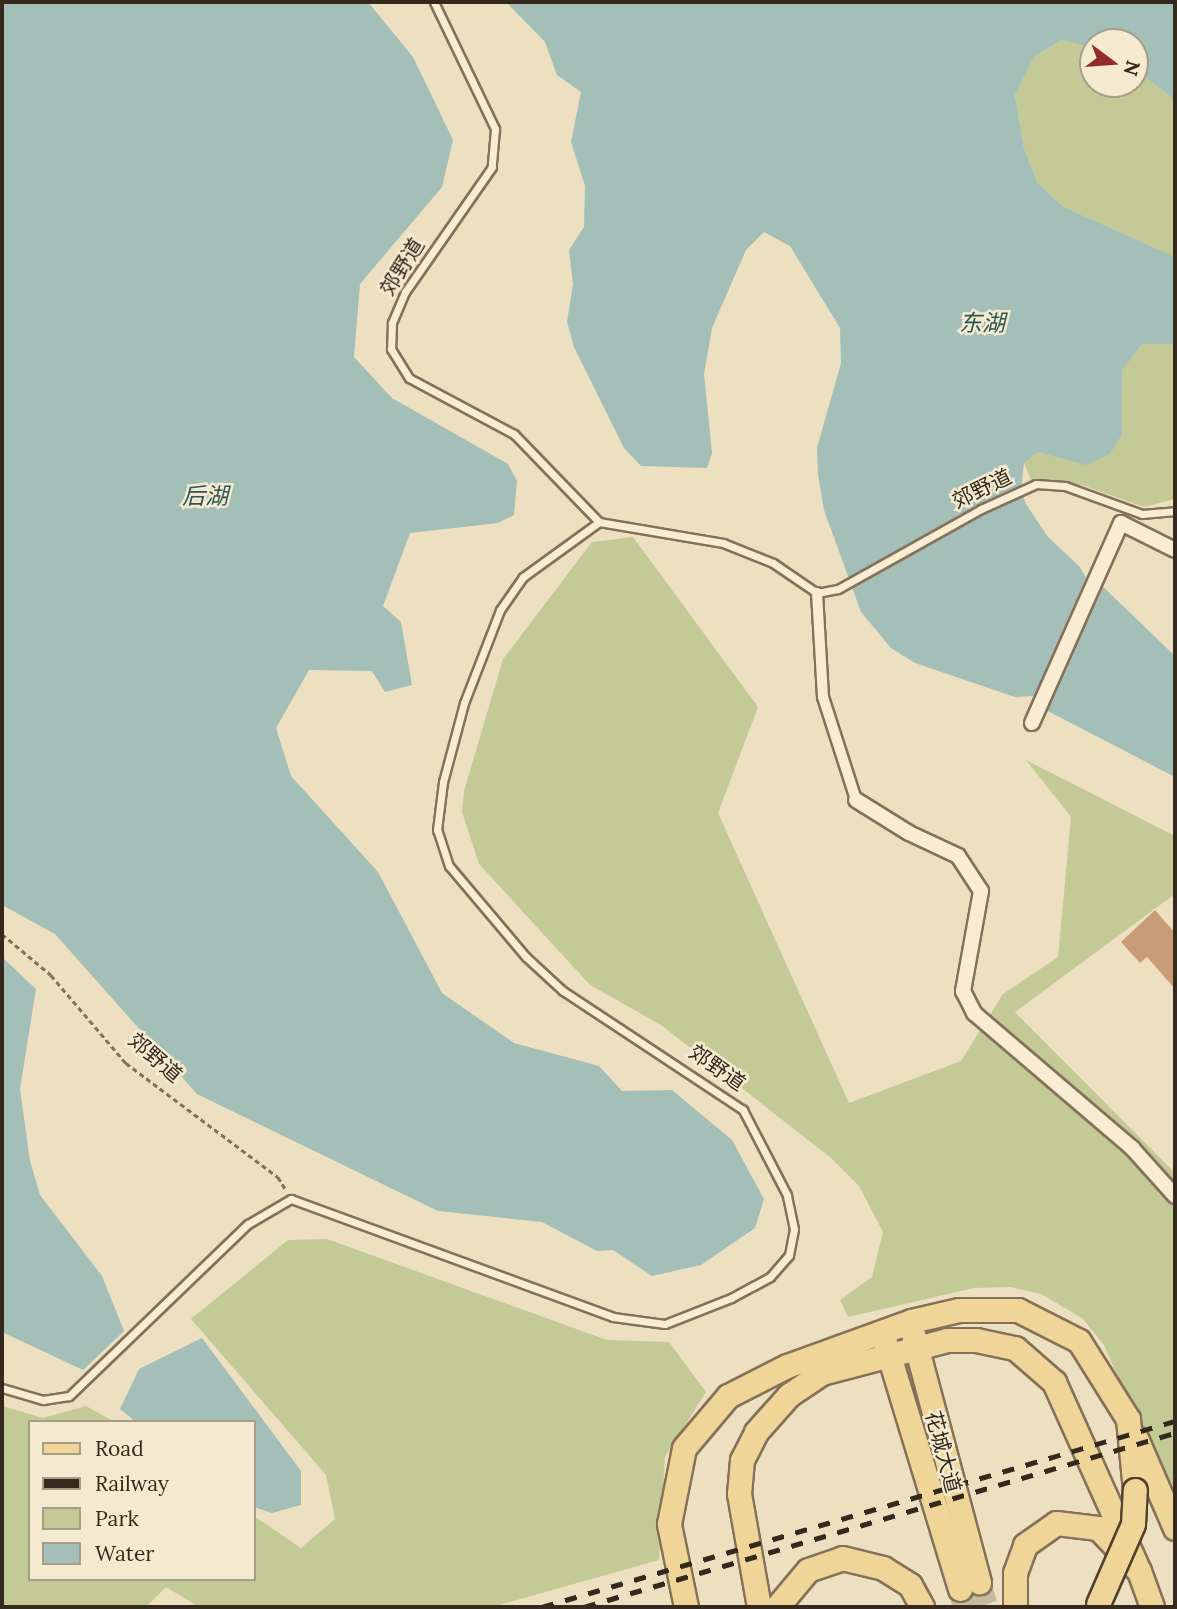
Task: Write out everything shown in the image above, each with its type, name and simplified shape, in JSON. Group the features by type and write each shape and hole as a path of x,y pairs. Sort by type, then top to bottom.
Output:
{"main road":[{"path":"686,1607 669,1524 684,1448 728,1396 787,1366 879,1330 959,1310 1018,1310 1079,1341 1128,1419 1175,1528"},
{"name":"花城大道","path":"892,1355 969,1586 914,1348 911,1321"},
{"path":"879,1330 892,1355"},
{"path":"759,1607 739,1494 742,1460 756,1432 789,1395 822,1373 947,1340 976,1340 1015,1348 1054,1382 1153,1607"},
{"path":"1097,1605 1133,1524 1135,1490 1128,1419"},
{"path":"1016,1607 1015,1573 1025,1545 1056,1523 1098,1528 1139,1571"},
{"path":"777,1607 808,1570 842,1558 883,1568 909,1585 922,1607"},
{"path":"677,1569 699,1607"}],"street":[{"path":"1032,723 1121,523 1175,550"},
{"path":"817,593 824,697 856,800 909,833 958,856 981,891 962,991 974,1013 1132,1148 1175,1196"}],"lane":[{"name":"郊野道","path":"291,1199 613,1317 665,1324 731,1298 770,1277 789,1255 794,1228 787,1195 743,1110 563,991 526,957 449,866 437,830 443,782 464,703 500,610 523,577 599,522 514,434 409,378 391,349 392,323 405,292 492,167 495,129 434,2"},
{"name":"郊野道","path":"817,593 838,589 981,509 1036,484 1065,486 1142,514 1175,511"},
{"path":"1121,523 1125,507"},
{"path":"599,522 723,543 773,563 817,593"},
{"path":"2,1388 43,1400 69,1396 248,1224 291,1199"}],"path":[{"name":"郊野道","path":"2,934 51,975 126,1063 278,1177 291,1199"}],"green space":[{"path":"1061,40 1079,44 1079,98 1149,98 1149,80 1175,100 1175,257 1062,206 1037,182 1024,148 1015,95 1034,57"},
{"path":"1142,344 1175,344 1175,499 1144,507 1082,485 1031,480 1024,463 1038,452 1060,457 1122,434 1122,371"},
{"path":"633,537 758,707 718,813 849,1103 961,1061 1003,994 1058,957 1071,817 1026,760 1175,836 1175,894 1015,1012 1175,1173 1175,1512 1104,1345 1082,1318 1041,1294 1011,1287 974,1288 848,1317 840,1300 872,1277 883,1232 859,1186 831,1158 661,1025 590,985 479,864 462,812 464,791 503,659 592,542"},
{"path":"327,1239 607,1340 669,1342 706,1392 665,1457 659,1560 492,1607 199,1607 166,1587 146,1607 2,1607 2,1406 43,1418 86,1406 111,1420 28,1420 28,1581 256,1581 256,1517 301,1548 335,1519 326,1475 191,1319 288,1240"}],"water":[{"name":"后湖","path":"2,2 368,2 413,57 453,140 442,187 360,284 354,357 392,398 508,464 517,481 514,515 498,523 410,533 383,606 401,622 412,685 385,692 372,671 309,670 276,728 291,776 378,872 442,993 514,1043 599,1066 622,1091 672,1090 732,1140 764,1199 755,1228 701,1265 652,1276 613,1250 597,1251 542,1222 438,1211 197,1094 55,934 2,905"},
{"name":"东湖","path":"506,2 1175,2 1175,100 1149,80 1149,28 1079,28 1079,44 1061,40 1034,57 1015,95 1024,148 1037,182 1062,206 1175,257 1175,344 1142,344 1122,371 1122,434 1110,454 1086,465 1038,452 1024,463 1021,491 1026,504 1048,537 1080,567 1086,578 1034,696 1015,697 915,663 891,648 861,612 824,510 818,475 817,448 841,363 840,328 790,246 764,232 746,250 712,328 704,374 712,453 707,468 641,466 624,448 574,347 567,322 573,284 569,250 584,227 585,186 571,142 581,92 557,75 545,42"},
{"path":"1099,583 1175,656 1175,777 1044,709"},
{"path":"2,957 36,989 20,1089 30,1161 40,1195 102,1276 124,1331 83,1370 2,1332"},
{"path":"202,1338 301,1471 301,1505 272,1513 256,1508 256,1420 134,1420 120,1409 139,1369"}],"building":[{"path":"1155,910 1175,933 1175,989 1147,957 1140,963 1121,942"}],"tunnel":[{"path":"979,1582 987,1607"},
{"path":"960,1589 964,1607"}],"railway":[{"path":"542,1607 1175,1421"},
{"path":"584,1607 1175,1433"}]}
